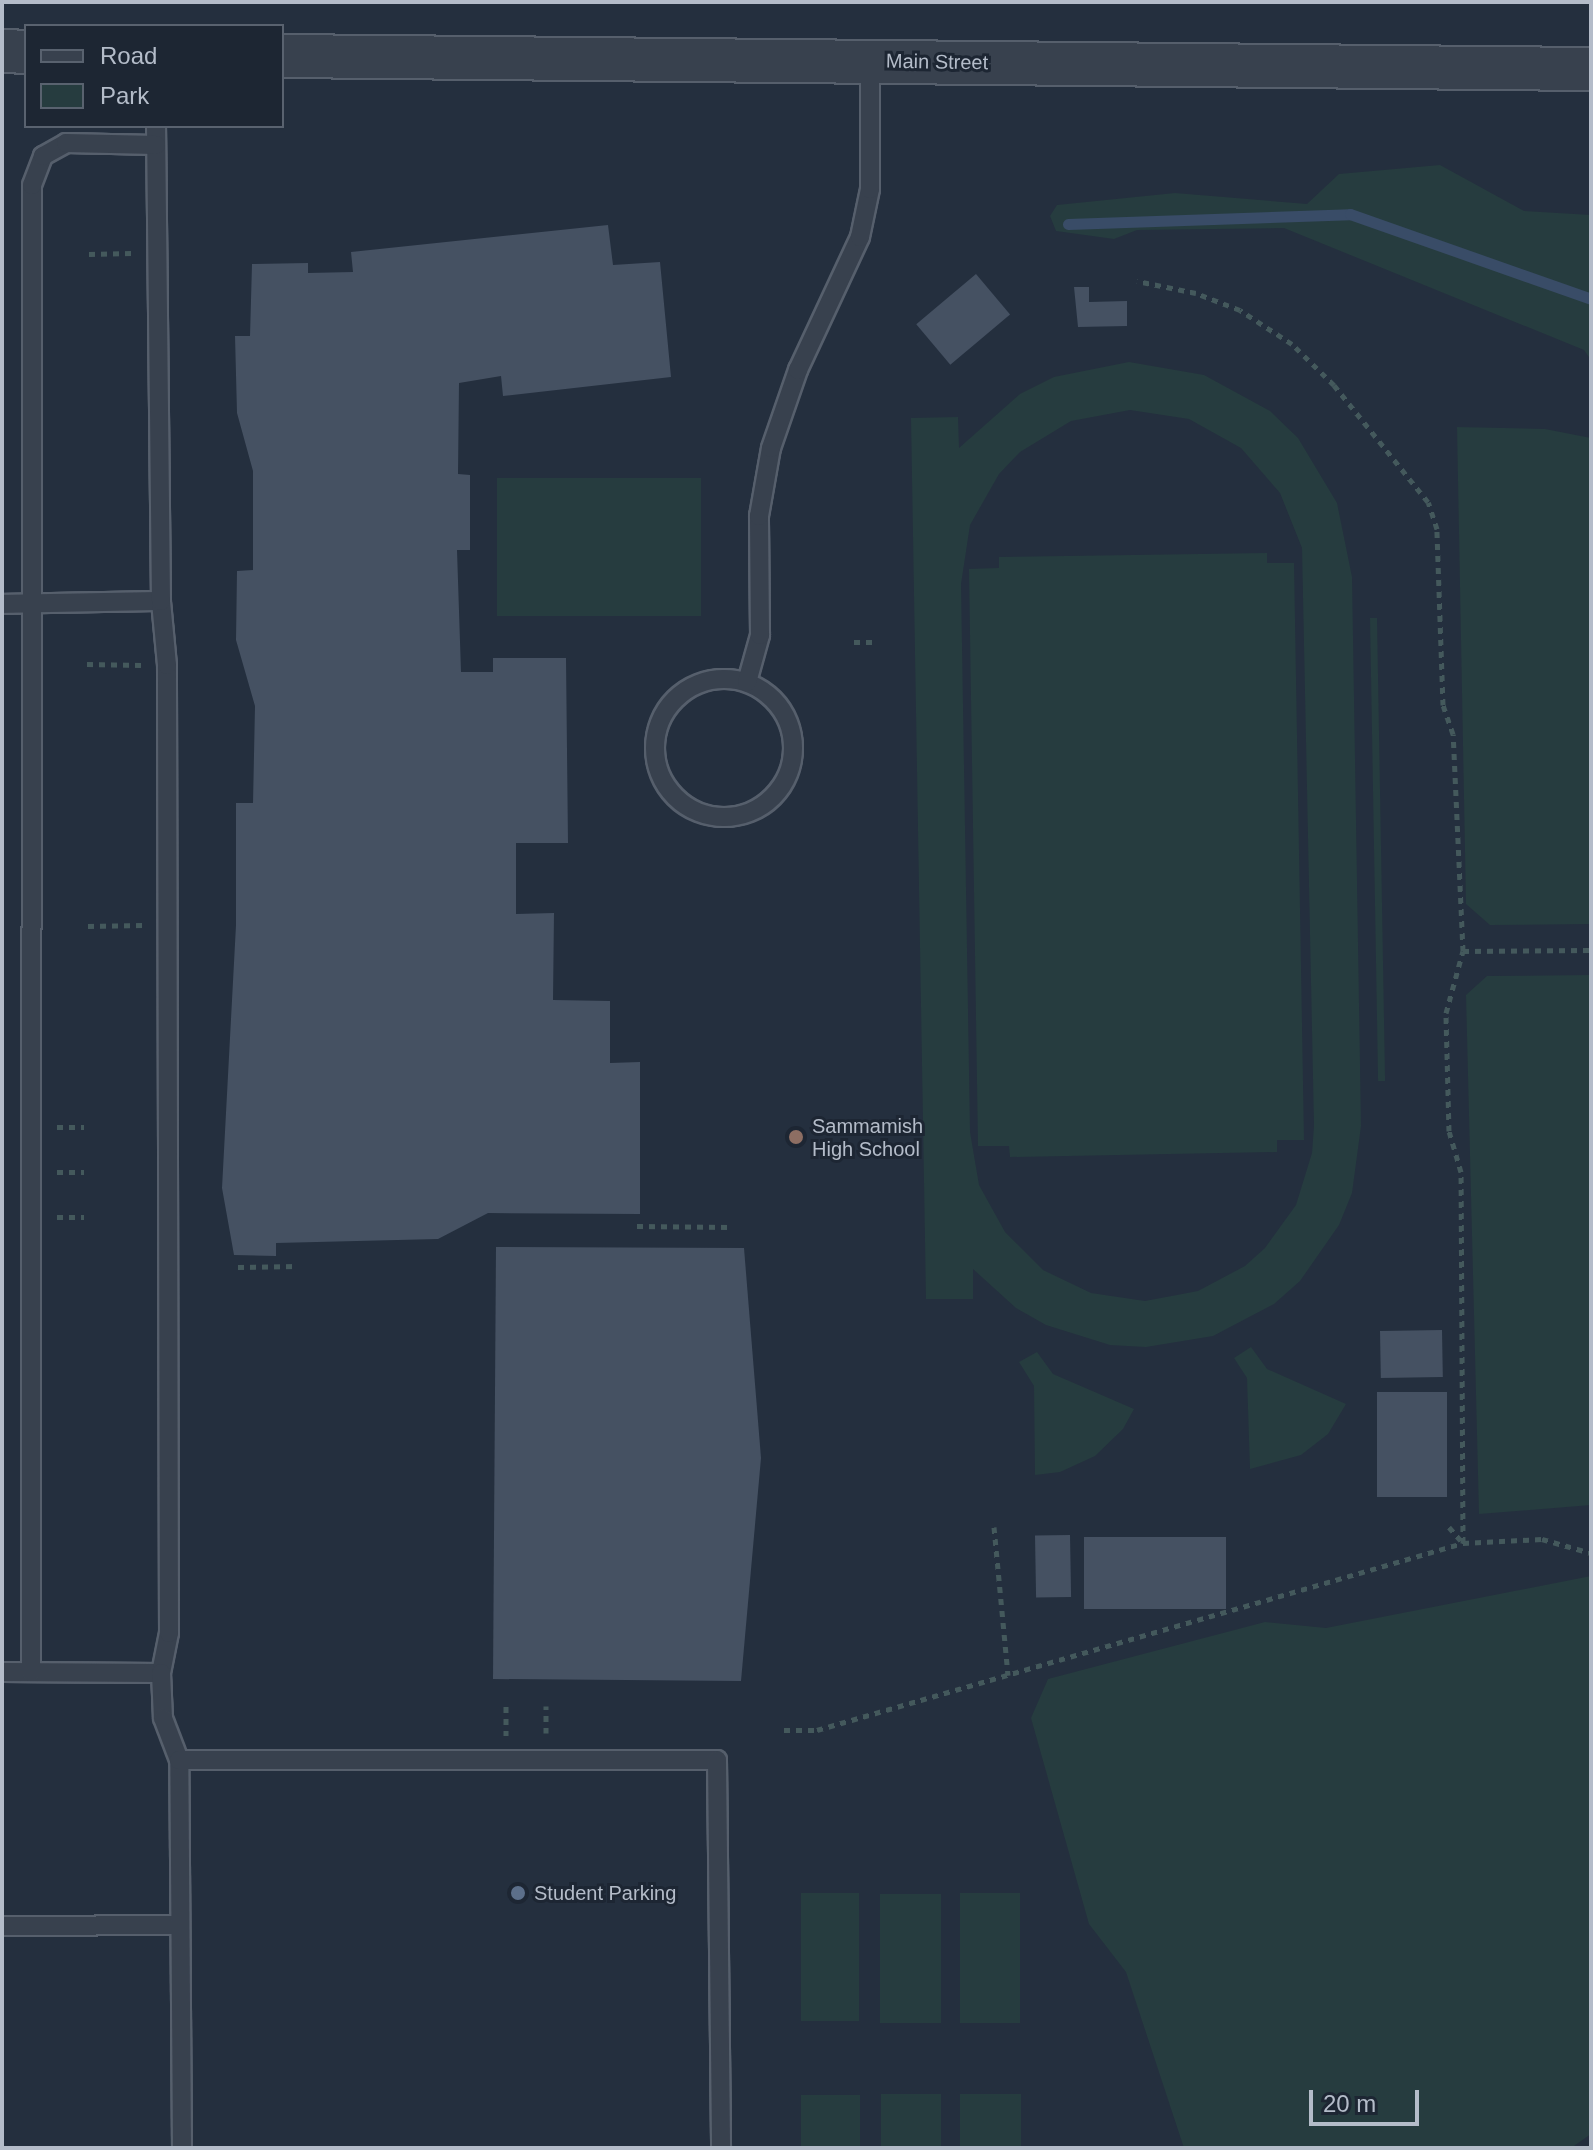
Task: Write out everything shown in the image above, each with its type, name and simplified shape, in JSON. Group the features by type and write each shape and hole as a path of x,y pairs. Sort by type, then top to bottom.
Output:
{"street":[{"path":"2,51 24,52"},
{"name":"Main Street","path":"284,56 1591,69"}],"lane":[{"path":"747,682 760,635 759,516 771,448 798,370 863,225 870,189 870,61"},
{"path":"31,1672 32,185 43,156 66,143 156,136 161,601 167,665 169,1633 161,1673 163,1718 179,1760 182,2148"},
{"path":"2,604 161,601"},
{"path":"701,682 747,682 767,693 791,730 788,774 760,808 716,817 695,811 661,779 655,757 665,711 701,682"},
{"path":"2,1672 161,1673"},
{"path":"179,1760 717,1760 721,2148"},
{"path":"2,1926 179,1925"}],"path":[{"path":"89,254 135,253"},
{"path":"1137,281 1196,293 1240,310 1292,344 1334,385 1428,502 1442,556 1443,705 1453,734 1463,951 1446,1013 1449,1131 1461,1172 1463,1543"},
{"path":"854,642 877,642"},
{"path":"87,664 141,665"},
{"path":"88,926 143,925"},
{"path":"1463,951 1591,950"},
{"path":"52,1127 84,1127"},
{"path":"52,1172 84,1172"},
{"path":"52,1217 84,1217"},
{"path":"637,1226 730,1227"},
{"path":"238,1267 298,1266"},
{"path":"994,1527 1008,1675"},
{"path":"1449,1527 1463,1543"},
{"path":"784,1730 817,1730 1463,1543 1542,1539 1591,1553"},
{"path":"506,1706 506,1737"},
{"path":"546,1706 546,1738"}],"green space":[{"path":"1440,165 1524,211 1591,215 1591,360 1584,350 1284,228 1137,230 1114,239 1056,231 1050,216 1057,205 1175,193 1307,204 1339,174"},
{"path":"1129,362 1204,375 1270,411 1298,438 1337,503 1352,577 1361,1126 1352,1193 1339,1225 1300,1281 1274,1304 1213,1336 1146,1347 1110,1345 1046,1325 1016,1308 973,1269 973,1299 926,1299 911,418 958,417 959,448 1020,394 1054,377","holes":["1130,410 1189,419 1241,448 1280,493 1302,548 1314,1126 1312,1153 1296,1205 1265,1248 1245,1266 1198,1291 1145,1301 1091,1293 1043,1270 1005,1232 979,1185 970,1132 961,584 970,525 999,474 1020,452 1071,421"]},
{"path":"1457,427 1545,429 1591,438 1591,924 1490,925 1466,904"},
{"path":"497,478 701,478 701,616 497,616"},
{"path":"1267,553 1267,563 1294,563 1304,1140 1277,1140 1277,1152 1010,1157 1009,1146 978,1146 969,569 999,568 999,557"},
{"path":"1370,618 1377,618 1385,1081 1378,1081"},
{"path":"1591,975 1591,1505 1479,1514 1466,995 1487,976"},
{"path":"1251,1347 1267,1369 1346,1404 1328,1434 1301,1455 1250,1469 1247,1378 1234,1358"},
{"path":"1037,1352 1053,1374 1134,1409 1123,1429 1095,1456 1060,1472 1035,1475 1034,1386 1019,1362"},
{"path":"1591,1576 1591,2134 1571,2148 1184,2148 1126,1972 1089,1924 1031,1718 1048,1679 1265,1622 1326,1628"},
{"path":"801,1893 859,1893 859,2021 801,2021"},
{"path":"960,1893 1020,1893 1020,2023 960,2023"},
{"path":"880,1894 941,1894 941,2023 880,2023"},
{"path":"881,2094 941,2094 941,2148 881,2148"},
{"path":"960,2094 1021,2094 1021,2148 960,2148"},
{"path":"801,2095 860,2095 860,2148 801,2148"}],"building":[{"path":"608,225 613,265 660,262 671,377 503,396 501,376 459,383 458,474 470,475 470,550 457,550 461,672 493,672 493,658 566,658 568,843 516,843 516,914 554,913 553,1000 610,1001 610,1063 640,1062 640,1214 488,1213 438,1239 276,1243 276,1256 234,1255 222,1188 236,925 236,803 253,803 255,706 236,640 237,571 253,570 253,471 237,413 235,336 250,336 252,264 308,263 308,273 353,272 351,252"},
{"path":"976,274 1010,315 950,365 916,324"},
{"path":"1074,287 1089,287 1089,302 1127,301 1127,326 1078,327"},
{"path":"496,1247 744,1248 761,1458 741,1681 493,1679"},
{"path":"1442,1330 1443,1377 1381,1378 1380,1331"},
{"path":"1377,1392 1447,1392 1447,1497 1377,1497"},
{"path":"1070,1535 1071,1597 1036,1598 1035,1536"},
{"path":"1084,1537 1226,1537 1226,1609 1084,1609"}],"waterway":[{"path":"1068,224 1350,214 1591,299"}],"place":[{"name":"Sammamish High School","path":"796,1137"},
{"name":"Student Parking","path":"518,1893"}]}
